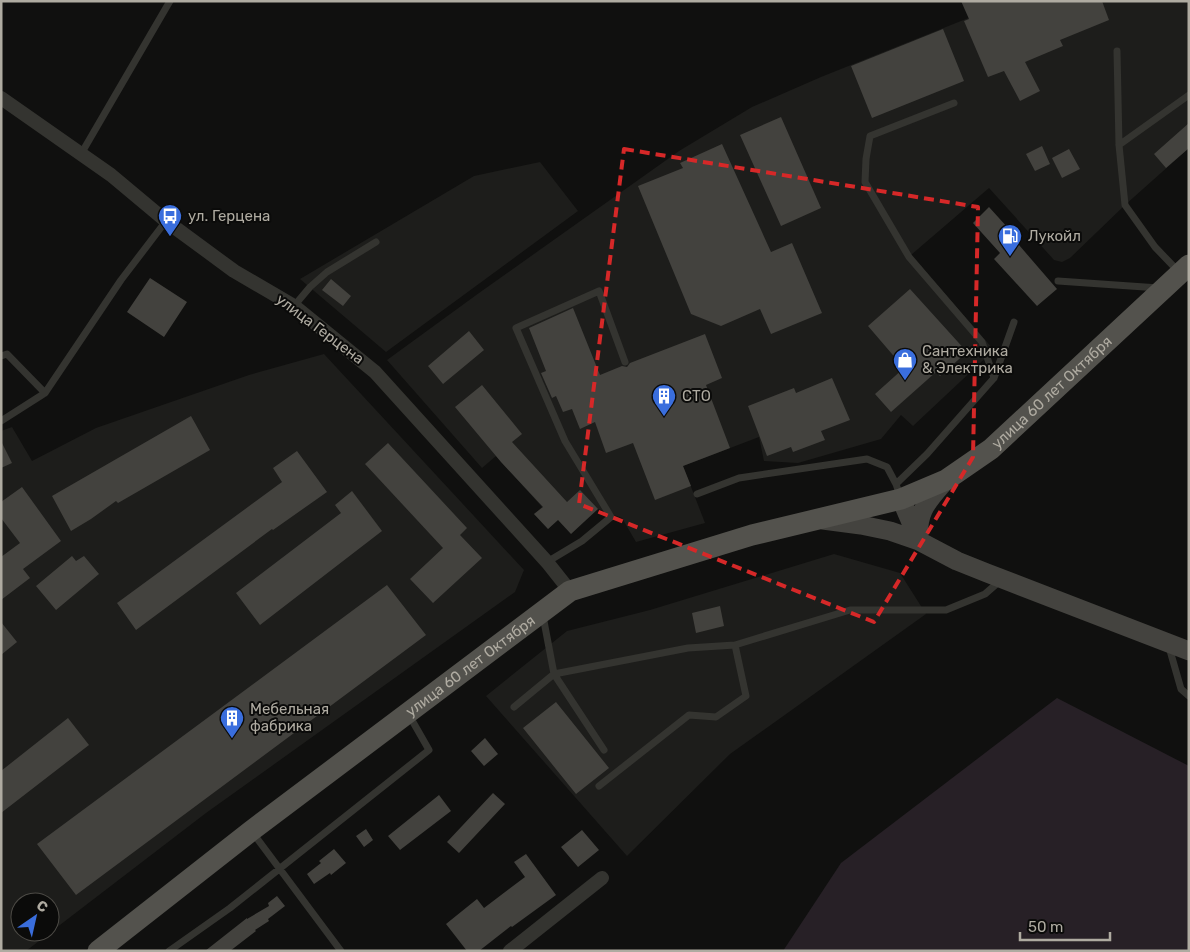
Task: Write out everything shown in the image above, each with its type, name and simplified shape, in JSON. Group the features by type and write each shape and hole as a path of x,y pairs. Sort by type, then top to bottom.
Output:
{"main road":[{"name":"улица 60 лет Октября","path":"98,951 251,831 570,591 752,535 815,520 899,491 946,480 991,449 1185,269"}],"street":[{"name":"улица Герцена","path":"1,98 111,175 166,221 234,271 294,306 375,372 547,562 570,591"},
{"path":"919,541 918,528 921,513 930,498 946,480"},
{"path":"899,491 919,541"},
{"path":"815,520 890,530 919,541 957,561 1189,651"},
{"path":"510,951 602,878"}],"lane":[{"path":"81,154 170,1"},
{"path":"1118,51 1119,145 1125,205 1155,247 1185,269"},
{"path":"1119,145 1189,95"},
{"path":"954,103 870,136 865,182 909,257 982,342 994,378"},
{"path":"1,421 45,393 121,280 166,221"},
{"path":"294,306 310,287 327,272 376,242"},
{"path":"1058,281 1164,288"},
{"path":"547,562 582,541 611,517 565,441 516,328 599,291 625,362"},
{"path":"697,494 739,478 867,459 887,467 899,491 927,454 994,378 1014,322"},
{"path":"1,356 7,354 45,393"},
{"path":"514,707 554,674 688,648 735,645 850,610 946,610 984,594 1002,579"},
{"path":"542,612 554,674 604,750"},
{"path":"1167,642 1181,689 1189,696"},
{"path":"599,786 689,715 716,717 746,696 735,645"},
{"path":"170,951 230,908 428,750 408,713"},
{"path":"251,831 340,951"}],"highlighted area":[{"path":"624,149 978,207 973,457 874,622 579,504"}],"shaded area":[{"path":"1011,1 1189,1 1189,148 1125,205 1070,258 1062,262 1054,260 989,188 911,255 994,350 913,426 901,415 881,439 798,463 764,461 759,437 683,466 705,523 636,542 622,518 598,509 558,520 548,529 534,514 542,507 496,456 482,468 387,360 679,151 752,107 821,77"},
{"path":"540,162 578,211 386,352 300,279 474,176"},
{"path":"324,354 524,570 515,592 206,813 60,925 60,892 10,892 10,942 38,942 26,951 1,951 1,431 12,427 32,461 96,428 249,375"},
{"path":"834,554 900,573 926,614 730,754 627,856 486,696 567,631 650,610"},
{"path":"1057,698 1189,766 1189,951 783,951 841,863"}],"building":[{"path":"961,1 1102,1 1109,20 1060,40 1063,46 1025,62 1040,91 1020,101 1004,71 988,77 964,21 969,19"},
{"path":"943,29 964,81 872,118 851,66"},
{"path":"781,117 821,208 781,226 740,135"},
{"path":"1189,123 1189,148 1166,168 1154,154"},
{"path":"722,144 771,252 792,243 822,313 771,334 760,309 721,326 691,314 638,186 683,168 680,163"},
{"path":"1042,146 1050,164 1035,171 1026,154"},
{"path":"1069,149 1080,169 1062,178 1052,158"},
{"path":"989,207 1008,228 1006,230 1057,289 1037,306 994,259 1000,253 973,223"},
{"path":"150,278 187,302 164,337 127,312"},
{"path":"331,279 351,296 343,306 322,290"},
{"path":"910,289 967,352 940,376 936,372 891,412 875,394 904,368 868,326"},
{"name":"СТО","path":"573,308 600,375 622,366 627,367 630,363 705,334 722,378 706,385 730,448 683,466 691,486 655,500 633,443 606,453 595,422 580,429 572,409 563,412 556,396 552,398 541,373 546,371 529,328"},
{"path":"469,331 484,350 443,384 428,366"},
{"path":"832,378 850,420 821,431 825,440 793,452 791,447 767,456 748,406 794,388 796,393"},
{"path":"482,385 522,434 512,442 567,502 580,490 598,509 571,534 558,520 548,529 534,514 543,507 501,462 455,407"},
{"path":"191,416 210,450 118,503 116,501 71,531 52,496"},
{"path":"1,441 12,463 1,468"},
{"path":"388,443 467,528 460,535 482,558 433,603 410,579 443,548 365,464"},
{"path":"297,451 327,492 272,529 136,630 117,603 282,482 273,468"},
{"path":"22,487 61,541 23,569 30,578 1,600 1,557 20,543 1,518 1,502"},
{"path":"352,491 382,531 260,625 236,593 341,513 335,505"},
{"path":"72,556 76,561 84,556 99,574 56,610 36,586"},
{"name":"Мебельная фабрика","path":"387,585 426,635 76,895 37,844"},
{"path":"720,606 724,626 696,633 692,613"},
{"path":"1,622 17,642 1,655"},
{"path":"556,702 609,768 576,794 523,728"},
{"path":"68,718 89,745 1,813 1,771"},
{"path":"485,738 498,754 484,766 471,751"},
{"path":"493,793 505,804 459,853 447,842"},
{"path":"439,795 451,811 400,850 388,836"},
{"path":"366,829 373,840 364,847 356,836"},
{"path":"582,830 599,850 578,867 561,847"},
{"path":"334,849 346,863 331,875 330,873 314,884 307,874"},
{"path":"526,854 556,895 479,951 467,951 446,924 477,899 484,908 525,877 514,862"},
{"path":"277,896 285,906 230,951 205,951 247,918 269,906 268,903"}],"place":[{"name":"ул. Герцена","path":"170,237"},
{"name":"Лукойл","path":"1010,257"},
{"name":"Сантехника & Электрика","path":"905,381"},
{"name":"СТО","path":"664,417"},
{"name":"Мебельная фабрика","path":"232,739"}]}
